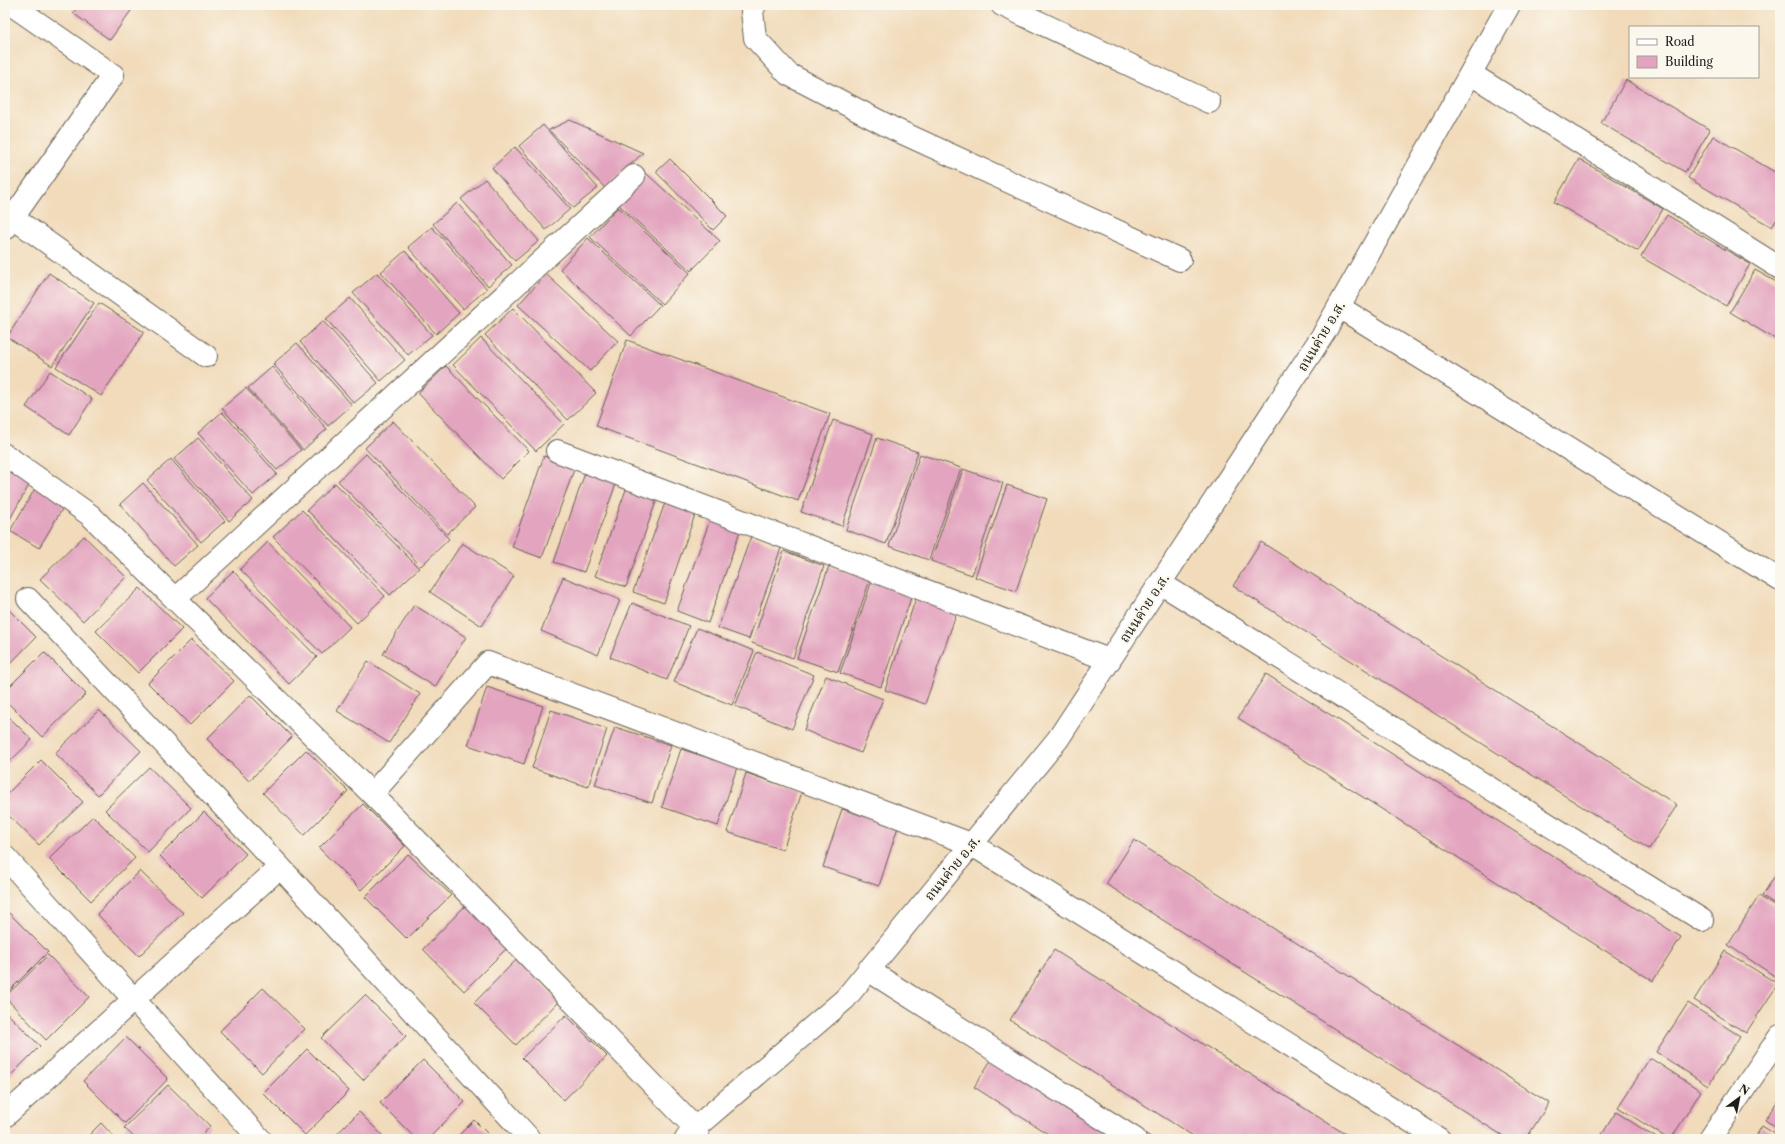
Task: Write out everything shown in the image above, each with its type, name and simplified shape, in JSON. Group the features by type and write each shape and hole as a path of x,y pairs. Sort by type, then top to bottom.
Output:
{"street":[{"path":"12,5 113,75 8,220 206,356"},
{"path":"755,5 752,11 755,38 788,74 894,129 1180,260"},
{"path":"1002,5 1209,102"},
{"name":"ถนนค่าย อ.ส.","path":"693,1135 845,999 1058,739 1324,333 1509,5"},
{"path":"1471,74 1780,268"},
{"path":"175,599 634,176"},
{"path":"1339,307 1780,580"},
{"path":"557,451 1109,660"},
{"path":"5,455 90,515 175,599 372,794 693,1135"},
{"path":"1160,583 1702,920"},
{"path":"28,599 280,867 528,1137"},
{"path":"372,794 488,663 971,844 1439,1139"},
{"path":"5,857 260,1139"},
{"path":"5,1116 280,867"},
{"path":"868,970 1135,1139"},
{"path":"1710,1139 1780,1036"}],"building":[{"path":"79,5 135,5 110,40 73,13"},
{"path":"1626,80 1710,130 1685,172 1601,123"},
{"path":"570,120 643,153 605,188 549,130"},
{"path":"543,125 598,188 573,208 519,146"},
{"path":"1713,136 1780,175 1780,214 1772,227 1688,178"},
{"path":"515,147 570,209 546,230 492,168"},
{"path":"670,159 727,216 713,230 656,172"},
{"path":"1579,159 1663,209 1638,251 1554,202"},
{"path":"647,174 720,241 691,271 619,205"},
{"path":"485,179 539,241 515,261 461,199"},
{"path":"457,203 512,265 488,286 433,224"},
{"path":"618,207 690,273 662,304 590,237"},
{"path":"1667,215 1750,264 1726,306 1641,257"},
{"path":"432,227 487,289 463,309 408,247"},
{"path":"588,238 660,305 631,336 560,269"},
{"path":"405,251 459,313 436,334 381,272"},
{"path":"1755,270 1780,284 1780,342 1730,312"},
{"path":"49,273 94,303 52,366 7,337"},
{"path":"377,273 432,335 408,355 353,293"},
{"path":"546,274 618,341 590,371 518,305"},
{"path":"350,298 405,360 381,381 326,319"},
{"path":"99,303 144,332 101,396 56,367"},
{"path":"513,308 596,393 568,420 485,335"},
{"path":"323,321 378,383 354,403 300,342"},
{"path":"481,338 564,424 536,451 453,365"},
{"path":"627,340 830,414 798,501 596,426"},
{"path":"297,343 352,405 328,426 273,364"},
{"path":"446,366 529,451 501,479 418,393"},
{"path":"272,367 327,429 303,450 248,388"},
{"path":"50,371 92,399 69,435 26,407"},
{"path":"246,388 301,450 277,470 222,408"},
{"path":"222,412 277,474 253,495 198,433"},
{"path":"833,420 873,434 842,526 801,512"},
{"path":"393,421 475,507 447,534 365,448"},
{"path":"198,438 253,500 229,521 174,459"},
{"path":"877,438 918,452 886,544 846,530"},
{"path":"366,454 449,539 421,566 338,481"},
{"path":"920,454 961,468 929,560 889,546"},
{"path":"544,456 575,467 542,558 512,547"},
{"path":"171,459 225,521 201,542 147,480"},
{"path":"5,464 32,480 7,524 5,523"},
{"path":"963,469 1003,483 972,575 931,561"},
{"path":"586,470 617,481 584,572 554,562"},
{"path":"143,483 198,545 174,566 120,504"},
{"path":"335,483 419,568 390,595 307,510"},
{"path":"628,484 658,496 626,587 595,576"},
{"path":"1007,485 1047,499 1016,591 975,577"},
{"path":"36,487 65,504 39,548 10,531"},
{"path":"666,500 696,512 664,603 633,592"},
{"path":"302,510 385,596 357,623 273,537"},
{"path":"710,520 740,531 708,623 677,611"},
{"path":"84,536 126,577 83,621 40,579"},
{"path":"751,536 781,548 749,639 718,628"},
{"path":"268,542 350,627 322,654 240,569"},
{"path":"1261,542 1677,805 1649,849 1233,586"},
{"path":"462,543 514,576 482,626 430,592"},
{"path":"784,551 824,566 793,658 752,643"},
{"path":"829,566 870,580 838,672 797,658"},
{"path":"233,571 317,657 289,684 205,598"},
{"path":"563,577 620,600 598,655 541,631"},
{"path":"872,581 912,595 881,687 840,673"},
{"path":"140,588 182,629 138,673 96,631"},
{"path":"916,598 957,612 925,704 885,690"},
{"path":"632,603 689,626 667,680 610,657"},
{"path":"414,605 466,637 435,687 383,654"},
{"path":"5,606 36,637 5,669"},
{"path":"697,628 754,651 732,705 674,682"},
{"path":"191,640 234,681 190,725 148,683"},
{"path":"44,652 86,694 42,737 5,700 5,691"},
{"path":"757,652 814,675 792,729 735,706"},
{"path":"368,661 420,694 389,743 337,711"},
{"path":"1266,674 1681,937 1653,981 1238,718"},
{"path":"826,676 883,699 861,753 804,730"},
{"path":"487,687 543,706 524,764 468,745"},
{"path":"250,695 292,737 249,781 207,739"},
{"path":"99,710 141,751 98,795 55,753"},
{"path":"551,710 607,729 588,787 532,768"},
{"path":"5,713 32,740 5,766"},
{"path":"615,727 671,745 652,803 595,785"},
{"path":"681,749 737,767 718,826 662,807"},
{"path":"306,750 348,791 304,835 263,793"},
{"path":"41,760 83,802 39,845 5,812 5,796"},
{"path":"149,767 191,808 148,852 105,810"},
{"path":"746,773 802,792 783,850 727,832"},
{"path":"363,804 405,846 361,890 319,848"},
{"path":"842,809 898,827 879,886 823,867"},
{"path":"204,812 246,854 202,898 160,856"},
{"path":"93,816 135,858 91,901 49,859"},
{"path":"1134,840 1549,1103 1526,1139 1508,1139 1106,884"},
{"path":"408,854 451,895 407,939 365,897"},
{"path":"1780,868 1780,907 1762,896"},
{"path":"140,871 183,913 139,956 97,914"},
{"path":"1759,896 1780,910 1779,979 1728,945"},
{"path":"466,905 508,947 464,991 423,949"},
{"path":"5,909 48,952 5,995"},
{"path":"1054,950 1353,1139 1198,1139 1010,1020"},
{"path":"1725,951 1778,984 1746,1033 1694,1000"},
{"path":"48,955 89,997 46,1040 5,997"},
{"path":"517,959 559,1001 516,1045 474,1003"},
{"path":"263,988 305,1029 262,1073 220,1031"},
{"path":"365,995 406,1036 363,1080 321,1038"},
{"path":"1688,1003 1740,1036 1708,1086 1656,1052"},
{"path":"5,1011 40,1046 5,1081"},
{"path":"566,1015 607,1056 564,1100 522,1058"},
{"path":"126,1037 168,1079 125,1123 83,1081"},
{"path":"1002,1043 1154,1139 1056,1139 974,1087"},
{"path":"307,1049 349,1091 305,1135 263,1093"},
{"path":"1650,1058 1701,1091 1671,1139 1668,1139 1618,1107"},
{"path":"423,1060 465,1102 428,1139 416,1139 380,1103"},
{"path":"168,1085 210,1126 197,1139 136,1139 124,1128"},
{"path":"1780,1097 1780,1130 1765,1120"},
{"path":"359,1112 386,1139 332,1139"},
{"path":"1616,1112 1658,1139 1599,1139"},
{"path":"474,1120 493,1139 455,1139"},
{"path":"101,1123 116,1139 85,1139"},
{"path":"1762,1126 1780,1137 1780,1139 1754,1139"}]}
